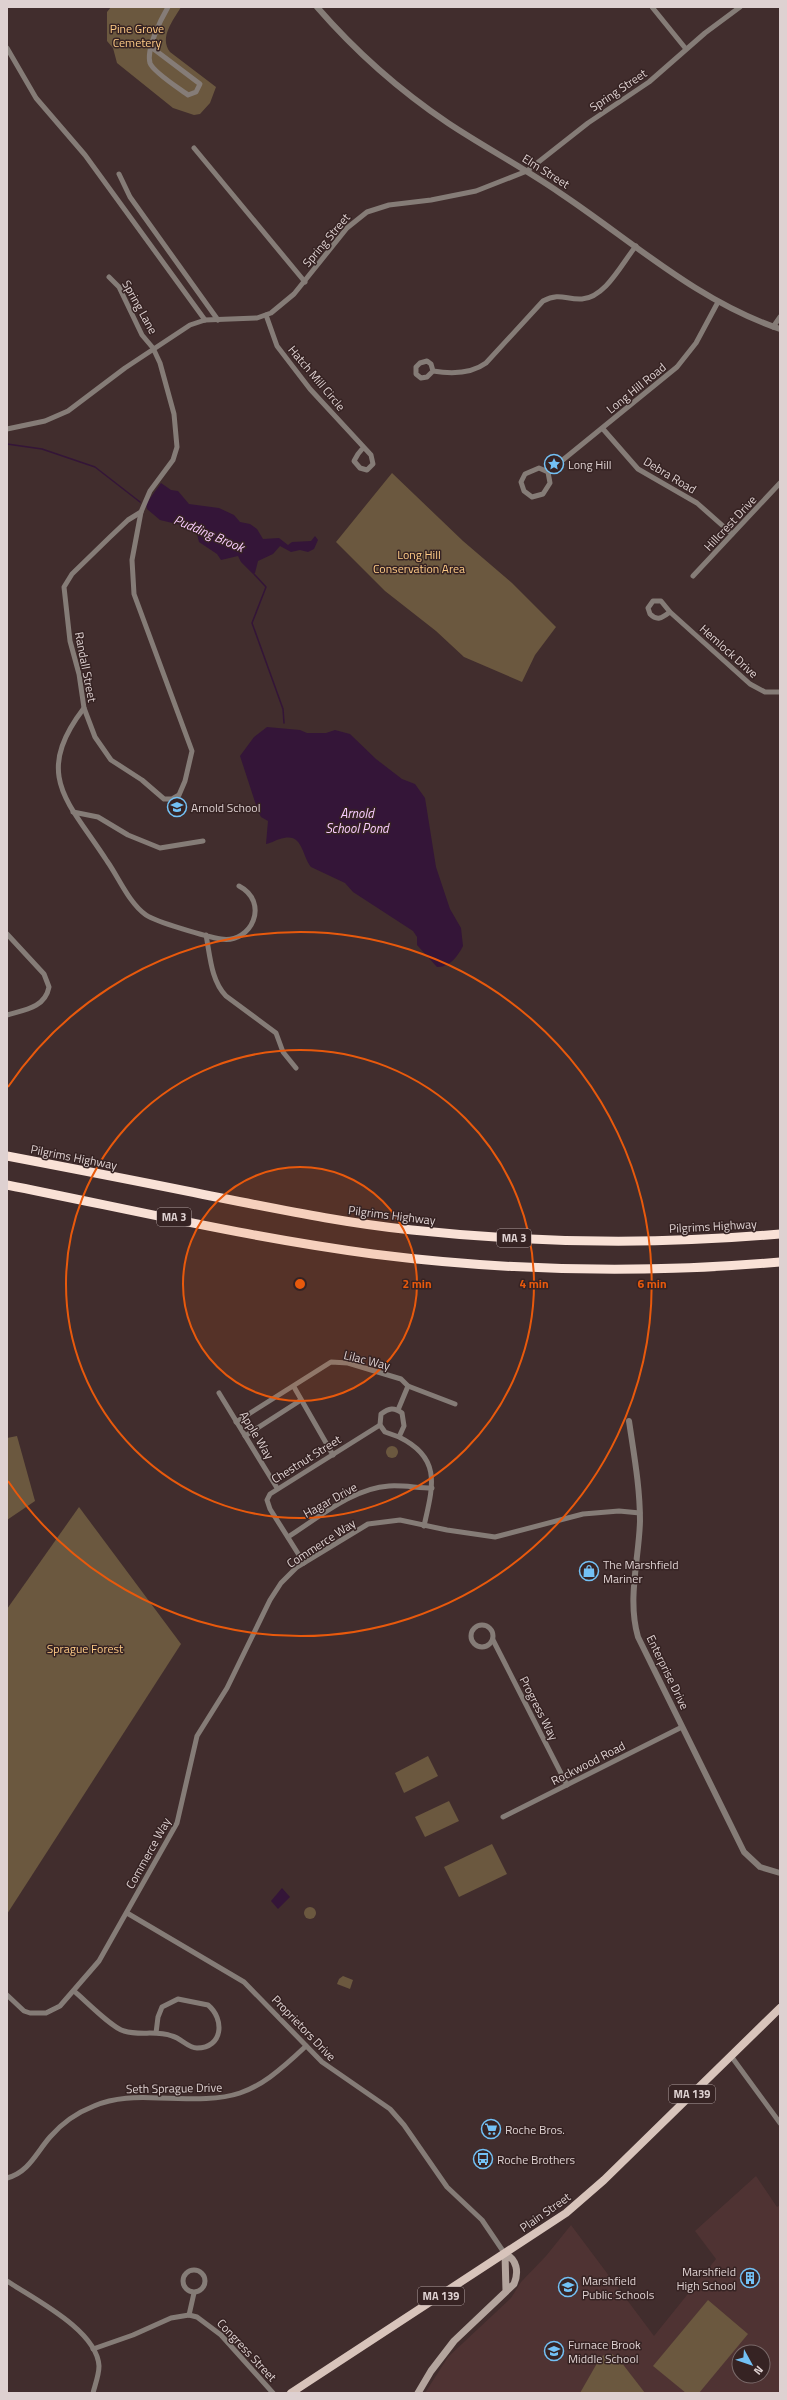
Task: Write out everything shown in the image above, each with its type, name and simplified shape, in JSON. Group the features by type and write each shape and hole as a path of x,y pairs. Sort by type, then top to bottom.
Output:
{"highway":[{"name":"Pilgrims Highway","path":"7,1156 277,1209 411,1230 551,1240 621,1242 734,1238 780,1234"},
{"name":"MA 3","path":"7,1185 293,1241 373,1254 522,1268 609,1270 666,1269 780,1262"}],"main road":[{"name":"Plain Street","path":"291,2393 505,2254 582,2200 780,2008"},
{"path":"505,2254 506,2291"},
{"path":"418,2393 448,2348 514,2284 517,2273 513,2259 505,2254"}],"street":[{"path":"151,47 200,84 196,92 188,96 154,69 150,63 151,47 168,7"},
{"name":"Elm Street","path":"317,7 353,46 390,80 452,126 527,171 718,302 738,313 780,329"},
{"path":"652,7 686,49"},
{"name":"Spring Street","path":"7,429 41,422 68,411 154,348 190,325 205,320 241,320 266,315 288,300 305,282 347,228 367,212 389,205 436,200 476,191 527,171 588,123 649,82 686,49 740,7"},
{"path":"7,48 36,98 78,146 205,320"},
{"path":"194,148 305,282"},
{"path":"119,174 130,196 218,320"},
{"path":"433,371 452,373 478,369 486,363 543,301 553,296 583,299 593,296 602,289 636,246"},
{"name":"Spring Lane","path":"109,277 119,287 142,335 154,348"},
{"name":"Long Hill Road","path":"548,472 603,429 684,360 702,334 718,302"},
{"name":"Hatch Mill Circle","path":"266,315 277,346 310,388 364,448"},
{"path":"773,327 780,317"},
{"path":"84,708 95,737 111,760 136,776 164,799 172,799 179,795 186,781 192,751 134,594 132,560 141,512 150,490 172,460 177,447 176,424 169,393 154,348"},
{"name":"Debra Road","path":"603,429 638,469 691,499 732,534"},
{"path":"539,468 548,472 550,483 546,491 536,498 526,494 521,482 525,474 539,468"},
{"name":"Hillcrest Drive","path":"693,576 780,483"},
{"name":"Randall Street","path":"141,512 128,520 72,574 64,587 70,641 79,674 84,708 68,730 59,754 60,784 73,812 141,910 154,919 206,935 228,939 242,934 252,923 255,915 255,902 250,892 239,886"},
{"name":"Hemlock Drive","path":"670,612 663,618 658,619 650,614 648,608 651,602 658,600 664,603 670,612 750,684 765,692 780,692"},
{"path":"73,812 98,817 128,835 160,848 203,841"},
{"path":"7,934 44,974 49,987 45,997 37,1005 7,1015"},
{"path":"206,935 219,989 229,999 276,1033 283,1052 296,1068"},
{"name":"Lilac Way","path":"236,1422 294,1387 331,1362 348,1363 401,1379 408,1386 455,1404"},
{"path":"398,1410 408,1386"},
{"path":"294,1387 333,1455"},
{"name":"Apple Way","path":"219,1393 277,1488"},
{"path":"245,1436 301,1400"},
{"path":"399,1437 404,1426 404,1418 398,1410 387,1409 381,1414 380,1425 385,1432 399,1437 415,1446 427,1461 431,1469 432,1488 424,1526"},
{"name":"Enterprise Drive","path":"629,1421 638,1478 640,1513 633,1600 635,1624 643,1650 744,1852 760,1867 780,1873"},
{"name":"Chestnut Street","path":"304,1563 270,1509 267,1500 270,1494 277,1488 380,1425"},
{"name":"Hagar Drive","path":"288,1537 353,1496 388,1486 432,1488"},
{"name":"Commerce Way","path":"7,1995 24,2011 38,2014 54,2010 74,1991 96,1965 177,1823 197,1736 227,1688 270,1600 281,1583 304,1563 368,1524 400,1520 424,1526 495,1537 583,1514 605,1511 640,1513"},
{"name":"Progress Way","path":"492,1640 488,1646 478,1646 472,1639 472,1632 481,1625 488,1627 493,1633 492,1640 567,1785"},
{"name":"Rockwood Road","path":"503,1817 682,1727"},
{"name":"Proprietors Drive","path":"127,1913 244,1982 330,2069 381,2102 396,2116 447,2187 482,2220 505,2254"},
{"path":"74,1991 122,2031 156,2033 173,2036 191,2047 197,2048 210,2045 216,2038 220,2028 219,2018 208,2005 178,1999 162,2007 158,2017 156,2033"},
{"name":"Seth Sprague Drive","path":"7,2178 21,2172 28,2166 50,2137 65,2122 90,2107 123,2098 209,2100 245,2093 268,2080 306,2046"},
{"path":"731,2056 780,2123"},
{"path":"192,2270 200,2271 206,2280 201,2290 194,2292 187,2290 183,2284 186,2273 192,2270"},
{"path":"7,2281 73,2326 93,2349 99,2366 93,2393"},
{"path":"93,2349 133,2336 171,2318 189,2315 194,2292"},
{"name":"Congress Street","path":"189,2315 203,2320 215,2329 273,2393"}],"shaded area":[{"name":"Marshfield Public Schools","path":"756,2176 777,2207 780,2205 780,2393 425,2393 448,2357 511,2298 521,2282 546,2256 571,2225 654,2336 716,2259 695,2231"}],"green space":[{"name":"Pine Grove Cemetery","path":"111,7 181,7 168,29 166,41 170,52 216,87 210,103 200,114 194,115 173,108 117,63 113,48 107,41 107,12"},
{"name":"Long Hill Conservation Area","path":"392,473 463,541 512,583 556,627 535,655 522,682 464,657 436,631 385,591 336,542"},
{"path":"17,1436 35,1501 7,1520 7,1438"},
{"path":"390,1446 394,1446 398,1452 394,1458 390,1458 386,1454 386,1450"},
{"name":"Sprague Forest","path":"79,1507 181,1644 7,1914 7,1609"},
{"path":"428,1756 438,1776 404,1793 395,1773"},
{"path":"449,1801 459,1821 425,1837 415,1817"},
{"path":"492,1844 507,1874 459,1897 444,1867"},
{"path":"310,1907 314,1909 316,1913 314,1917 310,1919 306,1917 304,1913 306,1909"},
{"path":"343,1976 353,1980 350,1989 337,1984 339,1979"},
{"path":"708,2300 748,2334 740,2344 731,2344 731,2354 699,2393 686,2393 653,2366"},
{"path":"612,2354 618,2358 645,2393 580,2393 600,2358 604,2355"}],"water":[{"path":"161,483 171,490 178,491 189,504 219,508 234,515 240,522 250,524 257,529 263,539 279,538 288,545 292,542 311,541 315,536 318,540 314,549 308,552 300,550 291,552 280,546 273,554 258,561 255,573 253,574 241,562 238,556 221,560 217,554 199,542 197,534 189,527 160,520 147,509 146,504"},
{"name":"Arnold School Pond","path":"267,727 300,730 307,733 326,733 335,730 350,734 376,759 402,779 415,784 425,798 436,867 450,909 461,928 463,946 453,961 445,966 437,967 417,945 417,937 413,931 353,892 345,883 311,867 299,843 295,839 284,838 266,844 268,821 261,817 258,811 240,756 254,737"},
{"path":"282,1888 290,1897 278,1909 271,1901"}],"waterway":[{"name":"Pudding Brook","path":"7,444 42,449 95,467 140,502"},
{"name":"Pudding Brook","path":"254,574 266,587 252,623 283,709 284,723"}],"place":[{"name":"Long Hill","path":"554,464"},
{"name":"Arnold School","path":"177,807"},
{"name":"The Marshfield Mariner","path":"589,1571"},
{"name":"Roche Bros.","path":"491,2129"},
{"name":"Roche Brothers","path":"483,2159"},
{"name":"Marshfield High School","path":"750,2278"},
{"name":"Marshfield Public Schools","path":"568,2287"},
{"name":"Furnace Brook Middle School","path":"554,2351"}]}
